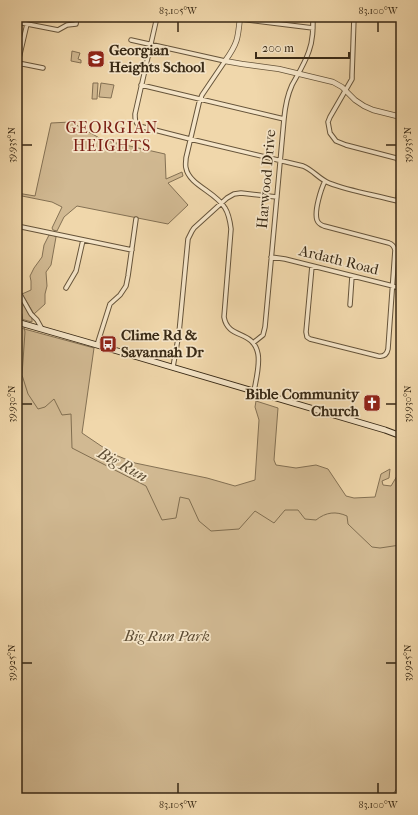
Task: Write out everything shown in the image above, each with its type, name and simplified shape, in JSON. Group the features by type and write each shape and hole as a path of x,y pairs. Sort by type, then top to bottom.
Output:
{"main road":[{"path":"17,322 254,391 401,436"}],"street":[{"path":"17,22 58,30 67,25 76,24 77,17"},
{"path":"156,17 135,114 136,123 139,126 303,166 325,180 340,186 399,201 399,160 336,141 330,132 328,122 330,117 352,79 354,17"},
{"path":"223,17 313,28"},
{"name":"Harwood Drive","path":"253,343 262,335 265,327 287,100 291,87 310,50 313,17"},
{"path":"240,18 236,43 206,88 201,99 190,139 185,167 188,176 215,196 225,207 229,216 231,229 224,313 225,321 229,328 249,338 257,350 258,359 254,391"},
{"path":"17,67 27,24"},
{"path":"130,40 224,61 274,68 333,82 364,106 373,110 401,117"},
{"path":"18,63 43,68"},
{"path":"141,85 284,119"},
{"path":"312,266 306,332 307,337 378,356 385,355 388,349 395,250 394,246 392,244 320,224 317,215 320,192 325,180"},
{"path":"173,368 178,339 188,239 194,228 227,198 234,194 241,193 277,197"},
{"path":"97,345 110,304 120,295 126,286 136,219"},
{"path":"17,226 132,250"},
{"path":"66,288 76,271 83,240"},
{"name":"Ardath Road","path":"271,257 285,259 401,288"},
{"path":"350,305 352,276"},
{"path":"17,289 31,314 43,330"}],"green space":[{"path":"72,51 80,53 78,59 81,60 81,63 71,61"},
{"path":"93,83 98,83 97,99 92,99"},
{"path":"101,83 114,85 111,98 99,97"},
{"path":"71,122 103,140 165,154 166,179 182,172 183,176 168,183 188,205 168,224 77,206 64,217 57,231 53,230 52,228 62,207 52,202 17,195 17,193 35,196 51,123"},
{"path":"49,235 56,237 51,265 46,272 47,286 45,304 34,314 22,294 31,290 30,276 42,257 44,245"},
{"path":"17,293 32,318 32,322 17,318"},
{"name":"Big Run Park","path":"17,327 94,348 82,433 113,454 135,463 207,478 235,486 255,480 259,420 255,407 256,401 278,408 274,460 276,465 296,468 316,465 328,469 346,496 354,498 375,497 381,474 390,469 389,478 382,481 383,485 391,486 397,476 401,442 397,520 401,526 401,768 397,784 398,787 390,798 17,798 17,494 19,485 17,484"}],"waterway":[{"name":"Big Run","path":"17,306 22,314 23,322"},
{"name":"Big Run","path":"24,327 25,332 22,375 28,394 38,409 45,407 54,399 62,415 71,414 72,448 146,486 162,520 176,518 180,497 189,499 199,521 211,531 239,529 255,511 274,523 285,510 298,510 305,519 316,520 327,514 339,513 347,516 348,524 372,547 380,548 401,546"}],"place":[{"name":"Georgian Heights School","path":"96,59"},
{"name":"Clime Rd & Savannah Dr","path":"108,344"},
{"name":"Bible Community Church","path":"372,403"}],"district":[{"name":"GEORGIAN HEIGHTS","path":"112,136"}]}
